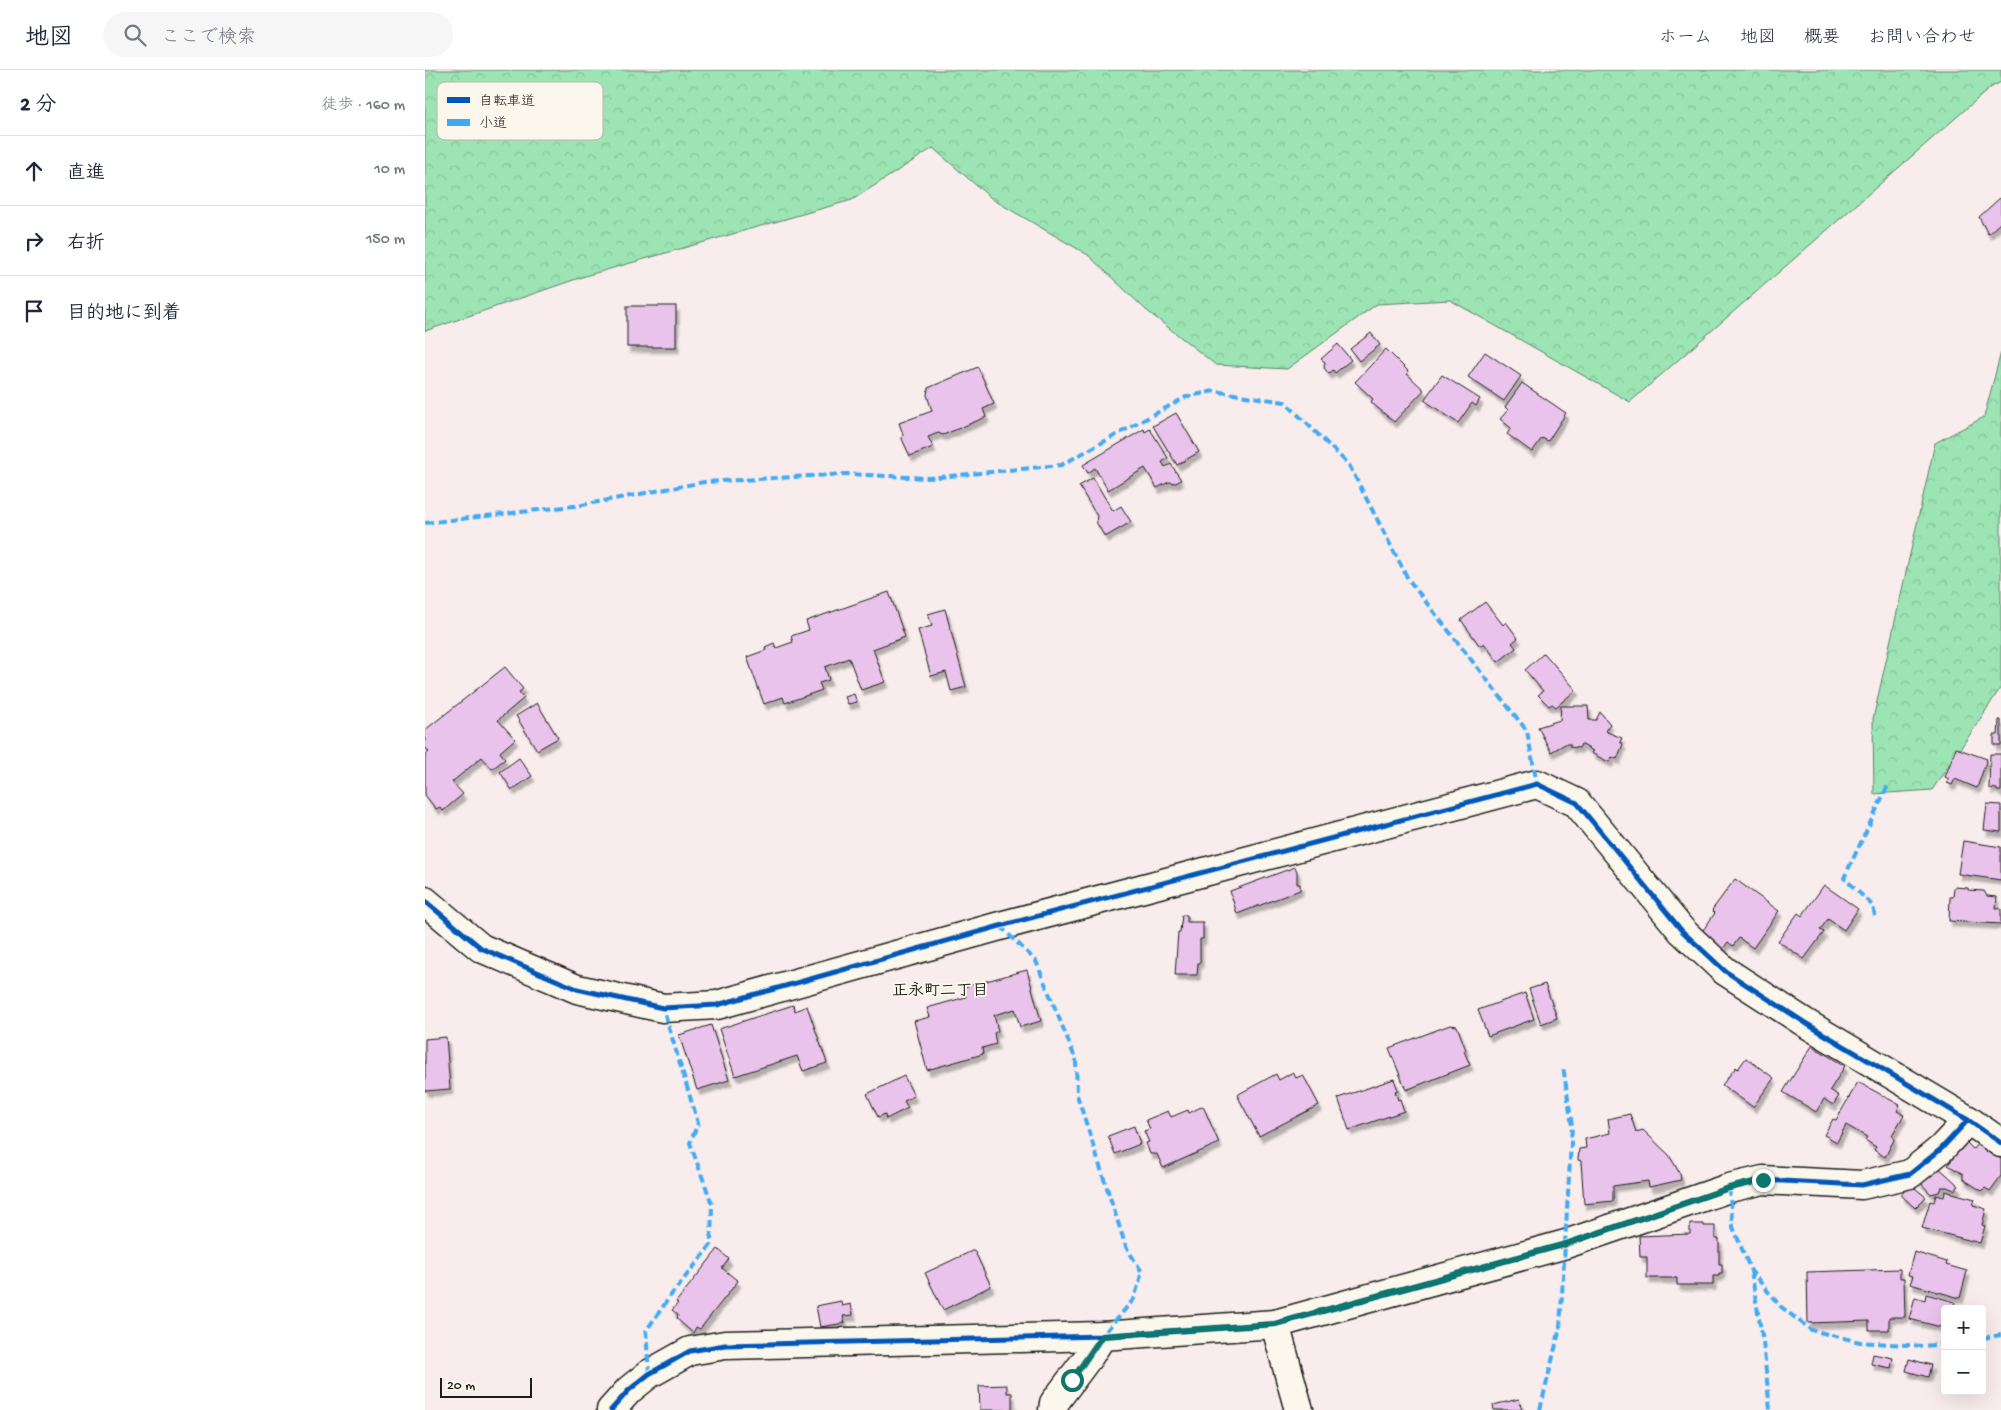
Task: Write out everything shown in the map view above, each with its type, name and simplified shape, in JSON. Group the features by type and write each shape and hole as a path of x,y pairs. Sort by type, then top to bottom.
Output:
{"street":[{"path":"425,901 481,948 577,989 663,1008 717,1005 1000,926 1537,784 1577,803 1682,930 1725,971 1807,1024 1969,1120 2001,1143"},
{"path":"611,1410 629,1390 649,1374 690,1351 725,1344 1102,1336 1275,1324 1566,1244 1729,1188 1763,1180 1862,1185 1910,1174 1941,1149 1969,1120"},
{"path":"1275,1324 1299,1410"},
{"path":"1053,1410 1054,1403 1102,1336"}],"green space":[{"path":"425,70 2001,70 2001,82 1990,88 1630,402 1450,300 1377,304 1287,369 1216,365 1146,310 1088,255 992,199 933,148 852,200 585,276 425,331"},
{"path":"2001,352 2001,687 1932,790 1874,794 1873,719 1935,443 1984,417"}],"building":[{"path":"2001,197 2001,222 1988,234 1979,217"},
{"path":"627,306 676,306 676,347 627,347"},
{"path":"1371,333 1380,345 1359,361 1350,349"},
{"path":"1338,344 1351,360 1335,373 1333,370 1329,374 1324,368 1325,362 1321,359"},
{"path":"1386,349 1408,371 1407,374 1424,390 1394,422 1371,402 1373,399 1355,382"},
{"path":"1485,352 1521,376 1504,401 1468,377"},
{"path":"978,367 994,404 983,409 986,417 943,435 938,433 928,437 933,447 910,456 902,439 903,434 899,423 932,411 927,395 928,388"},
{"path":"1442,375 1480,399 1476,406 1472,403 1458,423 1424,400"},
{"path":"1522,383 1566,413 1548,441 1542,438 1532,452 1507,434 1511,428 1500,419 1508,410 1505,407"},
{"path":"1176,413 1199,452 1177,465 1153,426"},
{"path":"1144,429 1145,432 1150,429 1168,458 1162,462 1165,467 1171,464 1181,480 1176,483 1169,482 1157,488 1145,468 1108,490 1095,468 1088,473 1083,465"},
{"path":"1093,478 1113,511 1121,506 1131,522 1105,537 1096,522 1097,516 1079,486"},
{"path":"889,592 905,637 873,649 885,682 861,690 849,658 825,667 829,680 819,683 822,690 785,703 783,697 764,704 747,657 766,650 765,647 774,643 776,648 793,642 791,636 809,630 806,621"},
{"path":"1485,602 1503,625 1506,622 1518,638 1512,643 1516,648 1498,662 1484,643 1480,646 1461,620"},
{"path":"945,609 966,687 951,691 946,672 931,676 918,630 932,626 928,614"},
{"path":"1544,653 1576,690 1556,707 1552,704 1549,706 1538,695 1543,691 1525,670"},
{"path":"505,667 523,689 519,692 524,698 498,720 515,739 500,752 505,759 492,769 482,757 452,782 463,794 443,811 440,807 436,809 425,795 425,755 429,752 425,747 425,730"},
{"path":"854,694 857,702 848,704 845,697"},
{"path":"537,703 558,738 537,750 516,716"},
{"path":"1561,706 1588,706 1589,720 1596,720 1600,712 1610,724 1606,729 1607,732 1622,738 1620,742 1623,744 1617,759 1612,757 1609,762 1591,753 1593,751 1581,744 1579,748 1570,747 1570,744 1565,744 1551,752 1538,727 1560,720"},
{"path":"1999,720 2001,720 2001,745 1994,745 1994,735 1998,735"},
{"path":"1956,748 1987,759 1977,788 1955,779 1952,785 1947,783 1949,779 1945,777"},
{"path":"1990,754 2001,754 2001,791 1989,788"},
{"path":"519,758 532,776 512,790 500,772"},
{"path":"1987,804 2001,805 2001,832 1984,830"},
{"path":"1963,841 2001,847 2001,880 1958,874"},
{"path":"1295,867 1297,871 1297,884 1300,884 1300,890 1237,914 1230,891"},
{"path":"1735,879 1779,911 1753,948 1739,938 1733,946 1728,942 1723,949 1701,933 1715,913 1712,910"},
{"path":"1824,885 1858,909 1844,930 1828,919 1820,930 1824,932 1804,959 1778,941 1798,913 1802,916"},
{"path":"1954,887 1984,891 1987,896 1997,897 1996,908 2001,909 2001,924 1949,921 1950,897 1953,897"},
{"path":"1182,915 1187,915 1187,922 1203,922 1203,939 1200,939 1200,963 1198,963 1197,975 1175,975 1178,932 1180,932"},
{"path":"1027,970 1041,1021 1020,1027 1015,1009 994,1015 998,1031 994,1033 996,1044 982,1048 983,1054 927,1070 914,1021 930,1017 927,1008 966,997 964,987"},
{"path":"1545,984 1557,1018 1541,1024 1529,989"},
{"path":"1525,993 1534,1019 1488,1036 1478,1010"},
{"path":"793,1005 795,1011 807,1006 827,1063 803,1071 797,1056 735,1076 719,1029"},
{"path":"711,1025 729,1080 697,1090 679,1035"},
{"path":"1450,1025 1457,1026 1470,1065 1406,1090 1389,1048"},
{"path":"446,1037 450,1089 425,1091 425,1039"},
{"path":"1812,1046 1845,1066 1830,1090 1839,1096 1833,1105 1824,1099 1816,1112 1783,1092"},
{"path":"1746,1058 1774,1078 1753,1107 1722,1085"},
{"path":"1293,1072 1296,1078 1303,1075 1319,1105 1259,1136 1237,1095 1276,1074 1279,1080"},
{"path":"904,1076 914,1096 904,1101 908,1108 886,1119 885,1114 878,1117 867,1094"},
{"path":"1394,1079 1398,1090 1395,1091 1404,1111 1349,1130 1338,1098"},
{"path":"1858,1082 1900,1105 1897,1111 1904,1115 1892,1135 1894,1140 1885,1157 1874,1150 1876,1147 1865,1140 1867,1137 1846,1125 1837,1142 1824,1135 1833,1119 1836,1120"},
{"path":"1203,1106 1219,1143 1163,1168 1157,1154 1150,1154 1146,1143 1149,1142 1144,1131 1150,1129 1146,1120 1168,1111 1171,1117 1188,1110 1189,1113"},
{"path":"1630,1114 1636,1132 1643,1130 1669,1155 1680,1174 1681,1180 1649,1187 1648,1181 1613,1186 1613,1201 1584,1204 1581,1161 1578,1160 1579,1149 1586,1148 1585,1139 1610,1133 1608,1119"},
{"path":"1134,1126 1140,1144 1115,1154 1108,1136"},
{"path":"1965,1141 1973,1149 1978,1143 2001,1159 2001,1176 1990,1191 1985,1188 1982,1191 1963,1179 1963,1174 1948,1165"},
{"path":"1934,1163 1959,1186 1954,1190 1941,1187 1939,1192 1931,1194 1917,1179"},
{"path":"1910,1184 1926,1197 1915,1208 1901,1195"},
{"path":"1945,1191 1975,1199 1973,1205 1986,1209 1982,1225 1985,1226 1980,1243 1922,1228 1930,1201 1934,1202 1936,1195 1944,1197"},
{"path":"1690,1224 1715,1226 1715,1239 1719,1239 1719,1264 1722,1264 1722,1274 1713,1276 1713,1285 1677,1285 1677,1278 1647,1278 1647,1257 1640,1257 1639,1236 1690,1234"},
{"path":"718,1249 729,1259 722,1268 738,1281 700,1329 696,1327 693,1333 677,1319 678,1315 672,1310 678,1303 676,1302"},
{"path":"974,1250 991,1286 943,1310 925,1273"},
{"path":"1914,1252 1947,1262 1946,1265 1967,1271 1960,1298 1910,1284 1913,1276 1908,1275"},
{"path":"1900,1269 1900,1278 1904,1278 1905,1317 1889,1317 1889,1330 1869,1330 1869,1321 1808,1323 1807,1272"},
{"path":"1926,1294 1955,1302 1954,1305 1941,1305 1941,1327 1909,1319 1915,1297 1925,1300"},
{"path":"841,1301 842,1306 851,1304 853,1315 843,1316 845,1323 820,1327 816,1306"},
{"path":"1873,1354 1893,1358 1891,1368 1871,1364"},
{"path":"1909,1359 1931,1365 1928,1377 1906,1371"},
{"path":"1007,1385 1007,1393 1012,1393 1012,1410 980,1410 979,1386"},
{"path":"1519,1399 1522,1410 1494,1410 1493,1405"}],"marked path":[{"path":"425,523 582,505 704,482 847,474 929,478 1061,465 1186,397 1214,391 1285,402 1349,465 1408,579 1527,731 1537,784"},
{"path":"1875,916 1873,906 1844,878 1889,783"},
{"path":"1000,926 1036,961 1076,1060 1077,1095 1126,1247 1142,1272 1134,1299 1102,1336"},
{"path":"649,1374 646,1331 671,1295 711,1245 712,1204 690,1143 698,1123 663,1008"},
{"path":"1540,1410 1560,1328 1572,1126 1563,1066"},
{"path":"1729,1188 1733,1227 1751,1271 1780,1306 1811,1330 1860,1342 1924,1346 1941,1344"},
{"path":"1751,1271 1763,1342 1770,1410"},
{"path":"1986,1337 2001,1335"}],"cycle path":[{"path":"425,901 481,948 577,989 663,1008 717,1005 1000,926 1537,784 1577,803 1682,931 1725,971 1807,1024 1968,1120 2001,1143"},
{"path":"611,1410 629,1390 649,1374 690,1351 725,1345 1102,1336 1275,1324 1566,1244 1729,1188 1763,1180 1862,1185 1910,1174 1941,1149 1968,1120"}],"district":[{"name":"正永町二丁目","path":"940,992"}],"route":[{"path":"1072,1380 1102,1336 1275,1324 1566,1244 1729,1188 1763,1180"}]}
